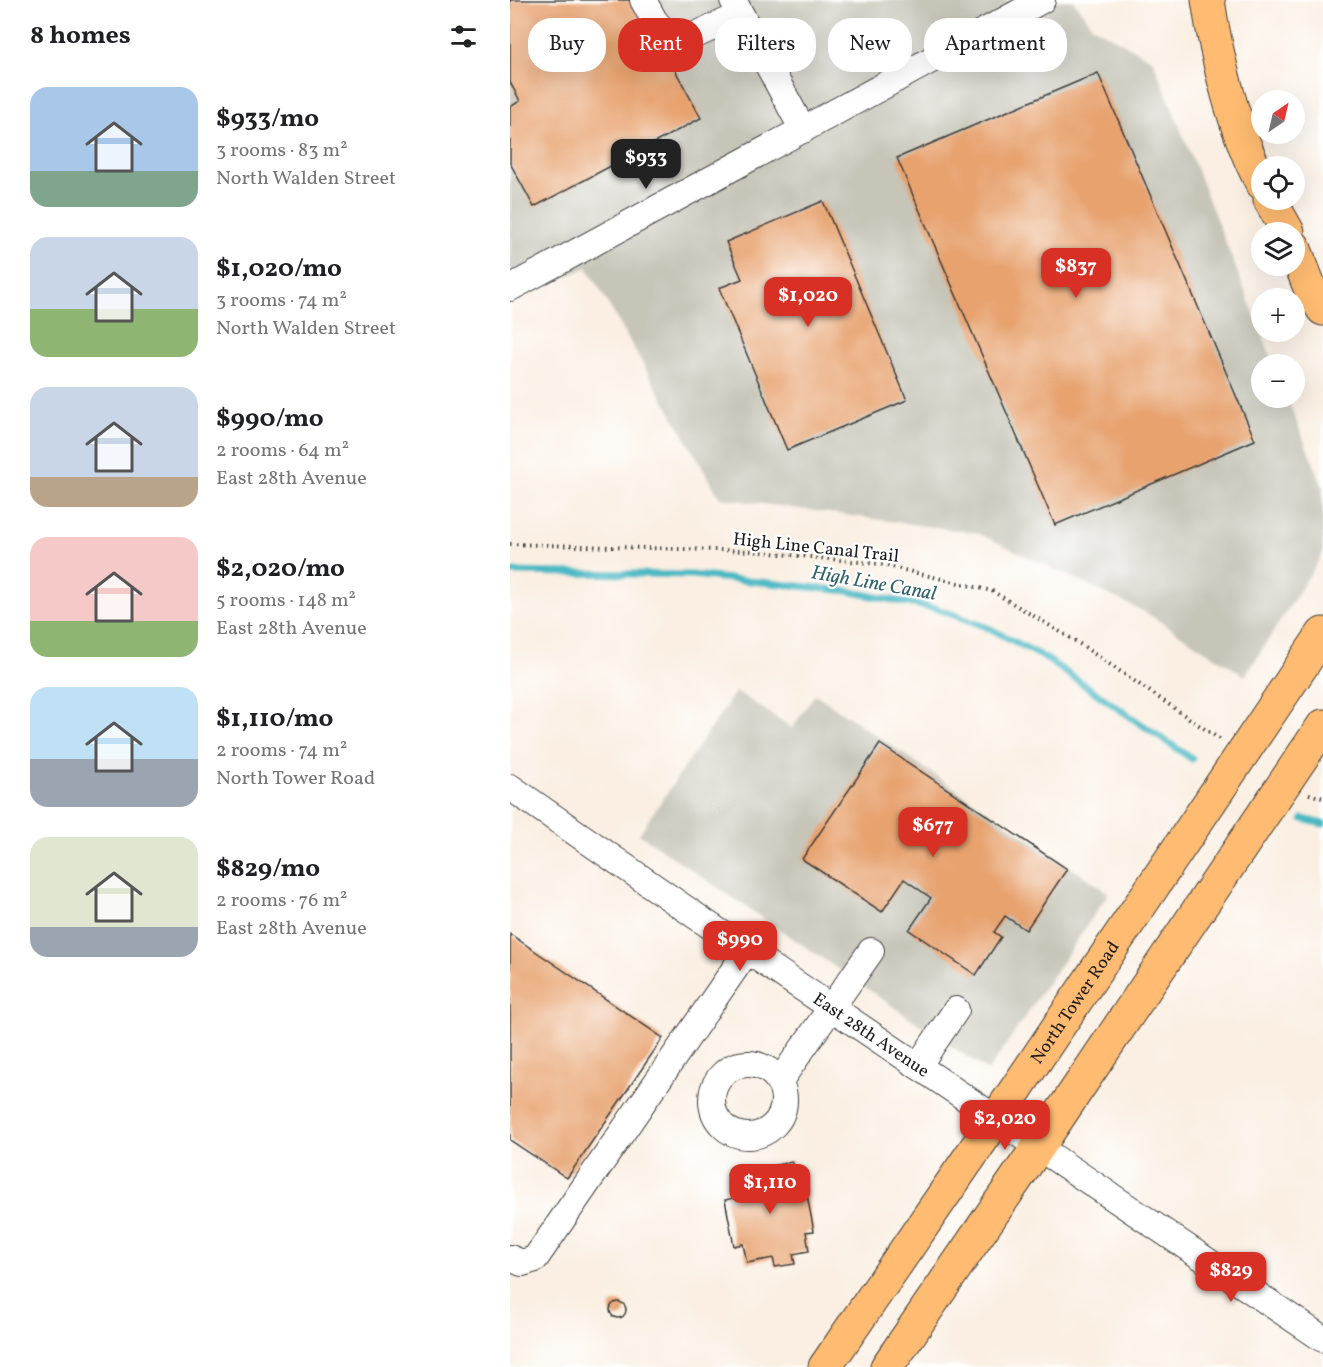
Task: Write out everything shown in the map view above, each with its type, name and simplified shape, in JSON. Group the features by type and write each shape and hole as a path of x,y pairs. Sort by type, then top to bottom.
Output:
{"main road":[{"path":"1208,0 1228,90 1251,164"},
{"path":"1305,258 1323,280"},
{"path":"1305,274 1312,293 1323,309"},
{"name":"North Tower Road","path":"825,1367 996,1119 1323,634"},
{"path":"887,1367 1323,726"}],"street":[{"path":"643,0 654,20 672,41 684,40 737,8 803,130"},
{"path":"510,288 1042,0"},
{"name":"East 28th Avenue","path":"510,787 747,951 1323,1339"},
{"path":"510,1258 522,1263 535,1259 747,951"},
{"path":"779,1082 871,951"},
{"path":"918,1066 956,1010"}],"path":[{"name":"High Line Canal Trail","path":"510,544 751,551 879,564 992,591 1077,642 1218,738"},
{"path":"1302,791 1323,798"}],"shaded area":[{"path":"510,0 1073,0 1092,26 1153,60 1251,306 1251,342 1265,342 1270,354 1251,354 1251,408 1291,408 1323,487 1323,554 1245,676 1145,612 977,533 720,498 587,267 510,303"},
{"path":"736,691 792,728 815,694 1109,893 988,1071 639,834"}],"building":[{"path":"510,0 637,0 647,18 618,18 618,72 676,72 701,118 534,207 510,163 510,107 520,101 510,82"},
{"path":"1098,73 1255,440 1055,525 897,158"},
{"path":"823,201 907,400 787,450 719,288 742,279 726,242"},
{"path":"880,744 1067,869 1026,930 1005,916 994,932 1001,937 976,975 909,930 931,898 904,879 882,912 802,859"},
{"path":"510,934 663,1038 567,1178 510,1140"},
{"path":"792,1162 797,1186 805,1185 814,1231 806,1232 809,1251 793,1254 795,1264 775,1267 773,1258 747,1263 743,1244 734,1246 725,1200 734,1198 730,1174 746,1171 747,1176 776,1171 775,1165"},
{"path":"618,1302 624,1304 626,1310 624,1316 618,1318 612,1316 610,1310 612,1304"}],"waterway":[{"name":"High Line Canal","path":"510,572 692,575 847,591 938,609 991,629 1045,658 1192,759"},
{"name":"High Line Canal","path":"1303,819 1323,824"}]}
